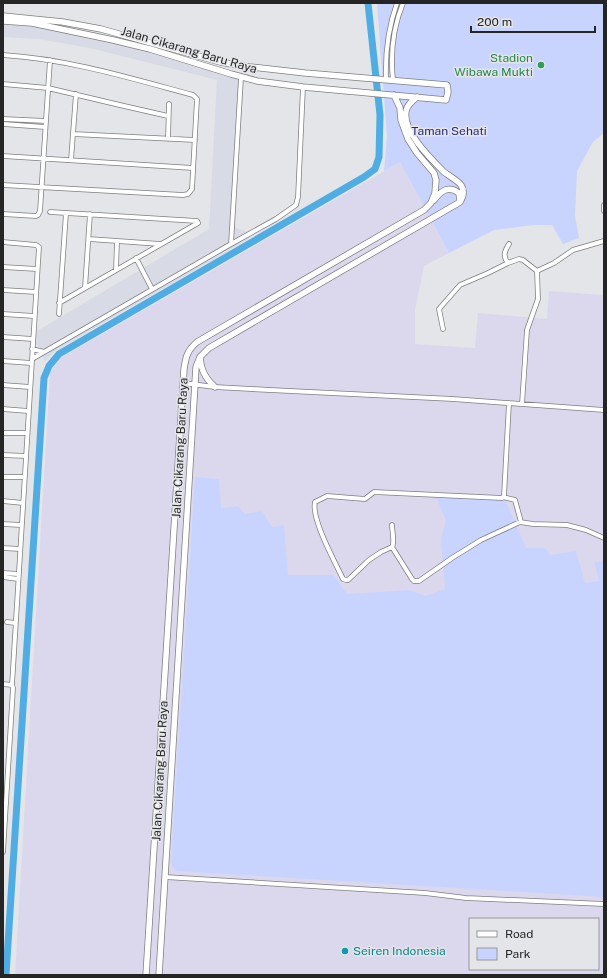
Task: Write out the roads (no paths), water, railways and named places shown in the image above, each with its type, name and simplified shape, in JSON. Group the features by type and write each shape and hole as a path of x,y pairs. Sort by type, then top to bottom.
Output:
{"main road":[{"name":"Jalan Cikarang Baru Raya","path":"3,16 63,22 101,29 220,62 242,66 447,85 448,92 446,100 303,87 241,78 162,53 113,40 32,23 3,21"},
{"path":"394,95 400,108 400,120 408,139 417,153 434,173 436,188 431,203"},
{"path":"215,387 208,381 201,365 200,357 209,348 460,202 464,193 461,185 445,173 423,150 413,137 406,122 408,105 417,97"},
{"name":"Jalan Cikarang Baru Raya","path":"146,975 185,359 189,350 197,342 424,210 441,191 450,188 455,190 459,193 460,202"},
{"name":"Jalan Cikarang Baru Raya","path":"159,975 196,367 200,357"},
{"path":"161,734 173,734"}],"street":[{"path":"386,79 385,64 387,40 397,3"},
{"path":"393,80 391,57 392,44 398,17 403,3"},
{"path":"3,55 50,60 88,67 195,96 197,99 192,189 188,194 183,195 3,185"},
{"path":"3,214 38,215 40,211 50,60"},
{"path":"231,244 241,78"},
{"path":"3,84 48,88 168,116"},
{"path":"3,361 32,361 44,352 152,289 276,219 296,205 298,197 303,87"},
{"path":"71,160 76,94"},
{"path":"168,104 168,139"},
{"path":"3,119 46,121"},
{"path":"3,124 46,127"},
{"path":"73,134 195,140"},
{"path":"3,156 193,168"},
{"path":"604,205 604,211"},
{"path":"50,212 197,222 196,225 160,244 59,303"},
{"path":"59,314 66,213"},
{"path":"85,288 90,214"},
{"path":"89,239 160,244"},
{"path":"116,270 117,241"},
{"path":"537,271 554,263 573,250 604,241"},
{"path":"3,242 38,246 15,623 13,688 3,852"},
{"path":"508,262 504,255 509,244"},
{"path":"136,258 152,289"},
{"path":"443,329 439,309 460,285 488,273 508,262 518,259 522,260 537,271"},
{"path":"3,267 37,269"},
{"path":"522,404 527,330 538,300 537,271"},
{"path":"3,290 36,292"},
{"path":"3,314 34,316"},
{"path":"3,337 33,339"},
{"path":"32,349 44,352"},
{"path":"183,383 215,387 510,403 604,410"},
{"path":"3,385 30,387"},
{"path":"503,497 510,403"},
{"path":"3,409 28,411"},
{"path":"3,433 27,434"},
{"path":"3,455 26,456"},
{"path":"3,477 24,477"},
{"path":"392,525 392,536 394,542 392,547 381,552 360,568 348,580 344,580 324,539 315,514 315,502 327,496 365,499 374,492 500,499 503,497 516,500 521,522"},
{"path":"3,501 23,503"},
{"path":"392,547 412,579 417,581 481,540 509,526 521,522 532,524 567,525 586,530 604,538"},
{"path":"3,524 21,525"},
{"path":"3,548 20,549"},
{"path":"3,573 18,576"},
{"path":"3,577 18,576"},
{"path":"7,622 15,623"},
{"path":"3,684 12,685"},
{"path":"165,877 425,893 466,898 604,904"}],"waterway":[{"path":"6,975 44,378 49,366 59,354 364,177 375,169 379,157 380,115 368,3"}],"place":[{"name":"Stadion Wibawa Mukti","path":"541,65"},
{"name":"Seiren Indonesia","path":"345,951"}],"park label":[{"name":"Taman Sehati","path":"449,131"}]}
